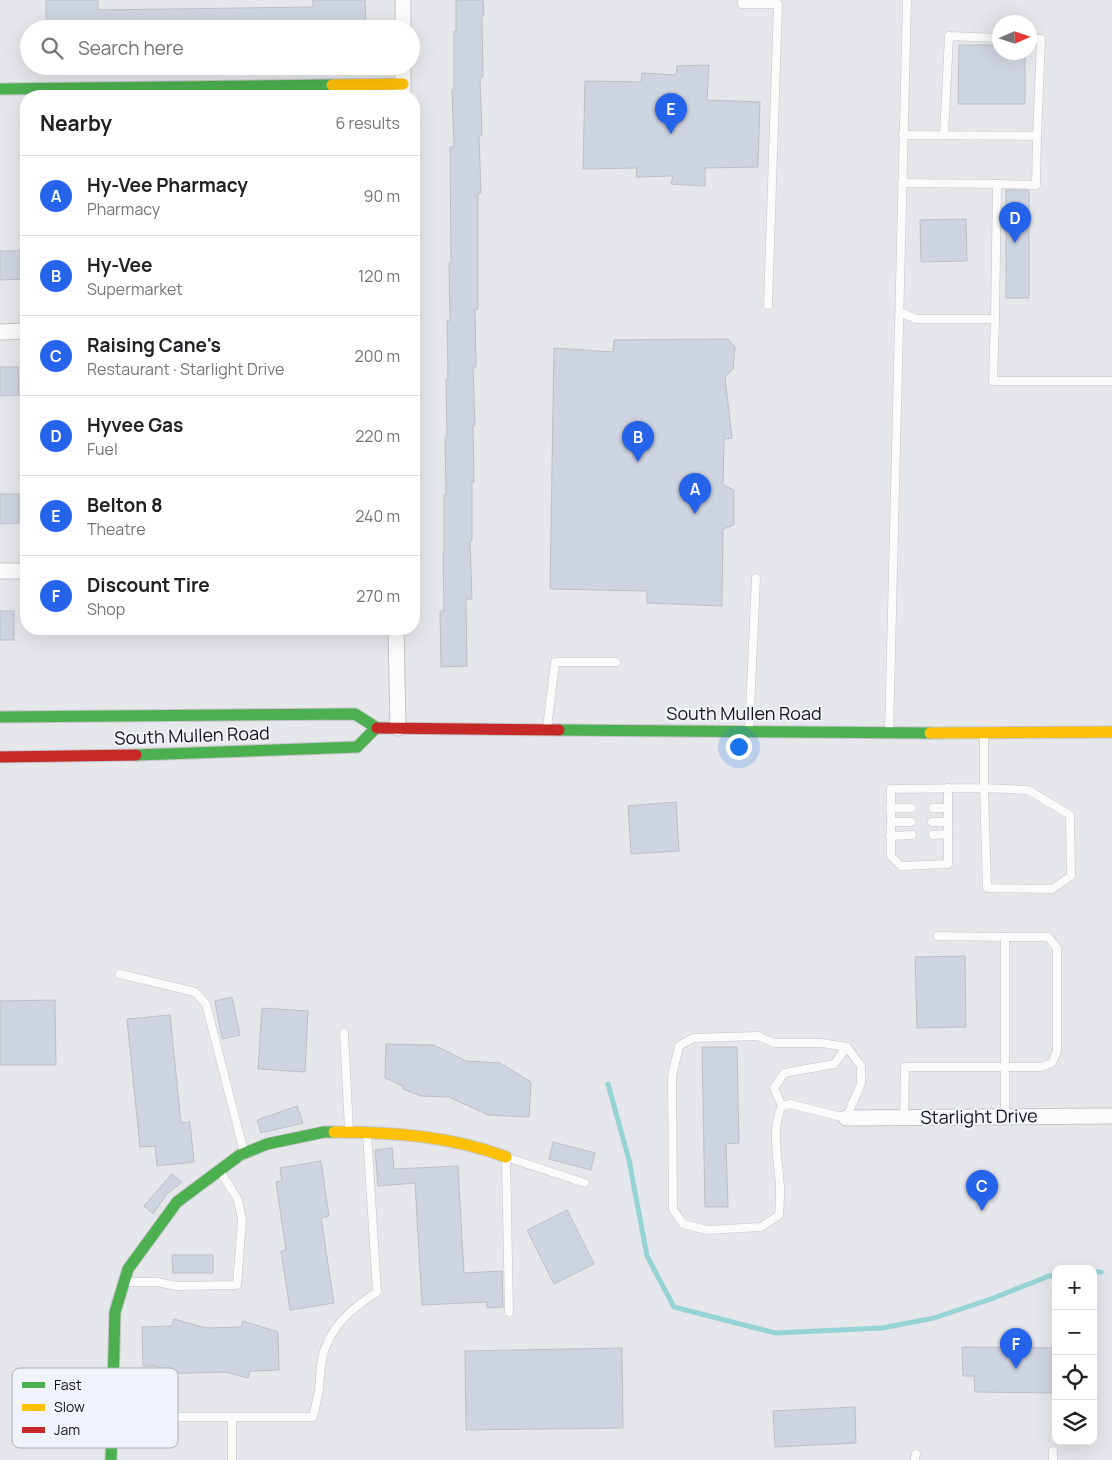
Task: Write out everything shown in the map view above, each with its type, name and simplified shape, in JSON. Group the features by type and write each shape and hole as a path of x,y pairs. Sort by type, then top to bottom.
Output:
{"street":[{"path":"403,0 403,20"},
{"path":"0,89 403,90 403,75"},
{"path":"0,332 20,331"},
{"path":"0,571 20,571"},
{"path":"396,635 398,728"},
{"name":"South Mullen Road","path":"0,717 355,714 376,728 889,733 1112,732"},
{"name":"South Mullen Road","path":"0,758 357,747 376,728"},
{"name":"Starlight Drive","path":"846,1118 1112,1116"},
{"path":"113,1368 115,1312 128,1269 177,1202 245,1154 267,1144 324,1132 367,1132 414,1136 483,1148 506,1157"}],"lane":[{"path":"742,0 742,4 778,4 768,306"},
{"path":"889,733 907,0"},
{"path":"944,135 948,36 992,38"},
{"path":"902,183 1036,185 1041,39 1037,39"},
{"path":"903,135 1037,136"},
{"path":"996,184 993,381 1112,381"},
{"path":"900,312 916,319 995,319"},
{"path":"749,731 756,578"},
{"path":"547,730 555,662 616,662"},
{"path":"948,788 948,864 901,866 891,856 891,789 948,788 984,788 1028,790 1070,815 1071,876 1052,889 987,888 984,788 984,732"},
{"path":"890,808 912,808"},
{"path":"933,808 948,808"},
{"path":"891,822 912,822"},
{"path":"932,822 948,822"},
{"path":"933,835 948,834"},
{"path":"890,836 912,835"},
{"path":"904,1118 905,1067 1041,1067 1052,1063 1057,1051 1057,948 1048,937 938,936"},
{"path":"1005,936 1005,1117"},
{"path":"120,974 195,992 206,1004 245,1154"},
{"path":"344,1034 349,1132"},
{"path":"758,1036 774,1043 821,1043 847,1047 861,1066 861,1084 846,1118 790,1104 782,1106 778,1115 776,1143 780,1188 779,1215 761,1227 707,1230 683,1224 673,1209 672,1076 678,1046 693,1038 758,1036"},
{"path":"782,1106 774,1088 784,1073 834,1064 847,1047"},
{"path":"178,1417 313,1417 322,1358 327,1341 340,1322 358,1304 378,1292 367,1132"},
{"path":"509,1312 506,1157 585,1183"},
{"path":"124,1282 157,1282 176,1286 237,1285 242,1220 238,1200 220,1171"},
{"path":"232,1417 232,1460"}],"building":[{"path":"46,0 98,0 98,10 313,7 313,0 365,0 366,20 46,20"},
{"path":"456,0 483,0 484,15 482,15 483,77 480,77 482,135 479,135 481,193 478,193 478,309 475,309 476,367 473,367 475,425 473,425 472,541 470,541 472,599 466,599 467,666 441,667 440,611 444,611 446,379 448,379 447,321 450,321 450,147 454,147 452,90 454,89"},
{"path":"959,45 992,45 992,60 1025,60 1025,104 958,104"},
{"path":"709,65 707,100 760,102 758,167 705,168 705,186 671,184 673,176 636,177 637,168 583,169 585,81 641,82 642,73 676,75 677,66"},
{"path":"1006,190 1029,190 1029,298 1006,298"},
{"path":"966,219 967,261 921,262 920,220"},
{"path":"0,251 20,251 20,279 0,280"},
{"path":"728,339 735,347 733,369 725,377 732,438 724,439 723,485 734,490 734,525 723,529 722,606 647,603 647,591 550,589 554,348 613,352 614,340"},
{"path":"0,367 18,367 19,395 0,396"},
{"path":"0,494 19,494 19,523 0,524"},
{"path":"0,611 14,611 14,640 0,640"},
{"path":"676,802 679,851 631,854 628,806"},
{"path":"965,956 966,1027 917,1028 915,957"},
{"path":"232,997 240,1035 222,1039 215,1001"},
{"path":"55,1000 56,1065 0,1065 0,1001"},
{"path":"262,1008 308,1011 305,1072 258,1069"},
{"path":"170,1015 181,1123 190,1122 194,1162 157,1166 155,1146 140,1147 127,1019"},
{"path":"386,1044 434,1045 466,1061 500,1063 531,1082 529,1117 488,1115 449,1097 421,1096 403,1089 403,1086 385,1078"},
{"path":"702,1047 737,1047 739,1143 726,1144 728,1207 705,1207"},
{"path":"297,1106 303,1123 261,1133 257,1120"},
{"path":"553,1142 595,1153 591,1170 549,1159"},
{"path":"392,1148 394,1169 458,1166 464,1273 502,1271 503,1307 487,1308 487,1302 422,1305 415,1183 378,1186 375,1150"},
{"path":"321,1161 329,1216 321,1218 334,1303 290,1310 281,1251 286,1250 276,1182 282,1181 280,1168"},
{"path":"172,1174 182,1182 167,1194 153,1214 144,1206"},
{"path":"567,1210 594,1264 554,1284 527,1230"},
{"path":"172,1255 213,1255 213,1273 173,1273"},
{"path":"174,1319 206,1328 241,1327 243,1321 278,1332 279,1370 250,1371 248,1378 226,1372 178,1373 178,1368 143,1366 142,1327 172,1326"},
{"path":"962,1347 1052,1348 1052,1393 975,1392 974,1376 963,1376"},
{"path":"622,1348 623,1428 466,1430 465,1351"},
{"path":"855,1407 856,1443 775,1447 773,1411"}],"waterway":[{"path":"608,1084 629,1160 647,1256 674,1307 775,1333 882,1328 934,1318 1052,1276"}],"traffic: fast":[{"path":"0,89 332,85"},
{"path":"0,717 355,714 377,728"},
{"path":"136,755 357,747 376,728"},
{"path":"559,730 930,733"},
{"path":"113,1368 115,1312 128,1269 177,1202 240,1155 267,1144 324,1132 334,1132"},
{"path":"111,1448 111,1460"}],"traffic: slow":[{"path":"332,85 403,84"},
{"path":"930,733 1112,732"},
{"path":"334,1132 399,1134 443,1140 464,1144 506,1157"}],"traffic: jam":[{"path":"377,728 559,730"},
{"path":"0,757 136,755"}],"place":[{"name":"Belton 8","path":"671,134"},
{"name":"Hyvee Gas","path":"1015,243"},
{"name":"Hy-Vee","path":"638,462"},
{"name":"Hy-Vee Pharmacy","path":"695,514"},
{"name":"Raising Cane's","path":"982,1211"},
{"name":"Discount Tire","path":"1016,1369"}]}
